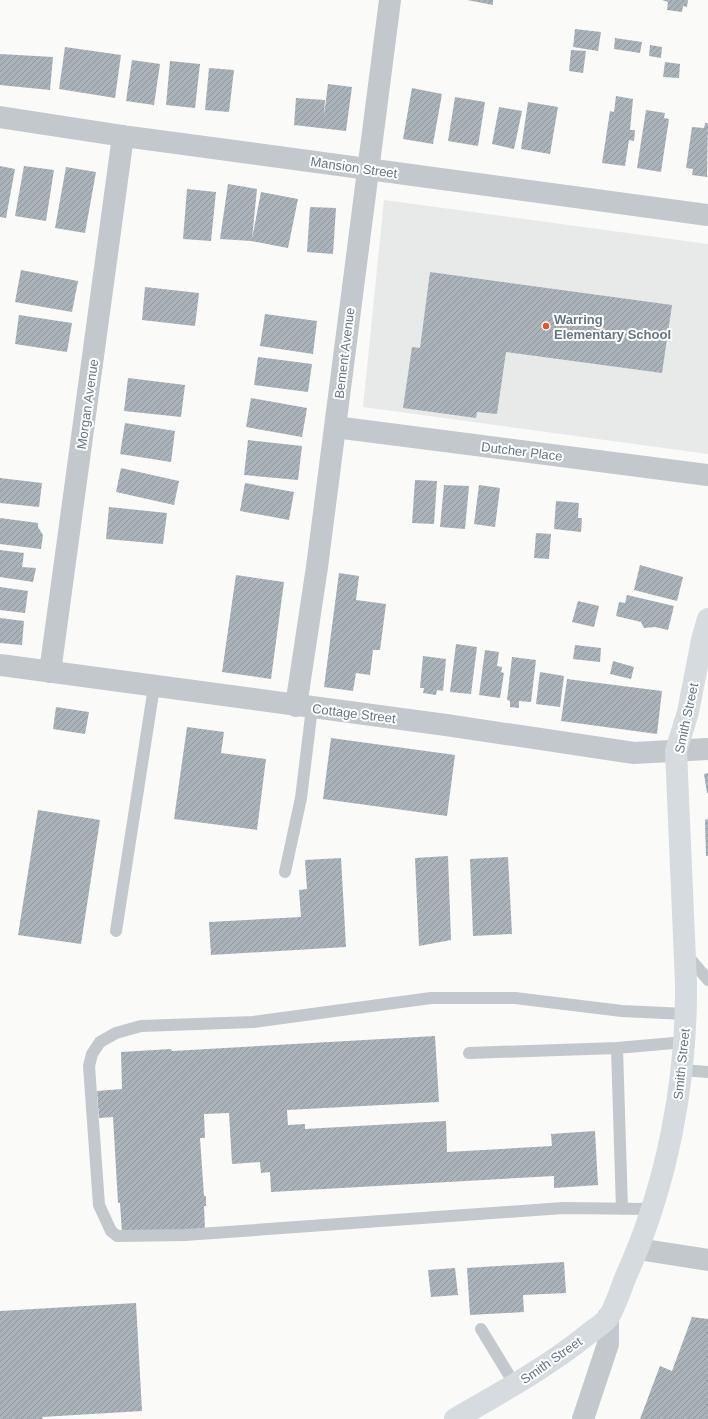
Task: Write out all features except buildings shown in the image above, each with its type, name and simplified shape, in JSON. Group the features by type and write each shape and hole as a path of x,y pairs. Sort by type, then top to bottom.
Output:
{"street":[{"name":"Bement Avenue","path":"304,707 317,567 350,300 369,169 390,0"},
{"name":"Mansion Street","path":"0,117 123,136 708,215"},
{"name":"Morgan Avenue","path":"50,672 123,136"},
{"name":"Dutcher Place","path":"335,427 708,475"},
{"name":"Smith Street","path":"455,1419 515,1385 576,1344 608,1318 638,1249 651,1209 672,1130 683,1070 685,1042 686,1014 676,751 688,712 702,640 708,619"},
{"name":"Cottage Street","path":"0,665 499,732 634,753 708,749"},
{"path":"638,1249 708,1260"},
{"path":"583,1419 608,1344 608,1318"}],"lane":[{"path":"116,931 154,686"},
{"path":"285,872 301,798 304,707"},
{"path":"684,952 708,980"},
{"path":"651,1209 563,1208 185,1235 117,1236 111,1231 99,1205 89,1074 92,1054 100,1042 116,1033 140,1026 253,1022 431,998 515,998 622,1011 686,1014"},
{"path":"469,1053 617,1048 685,1042"},
{"path":"617,1048 622,1208"},
{"path":"683,1070 708,1072"},
{"path":"481,1329 515,1385"}],"shaded area":[{"path":"384,200 708,244 708,454 363,407"}],"place":[{"name":"Warring Elementary School","path":"546,326"}]}
